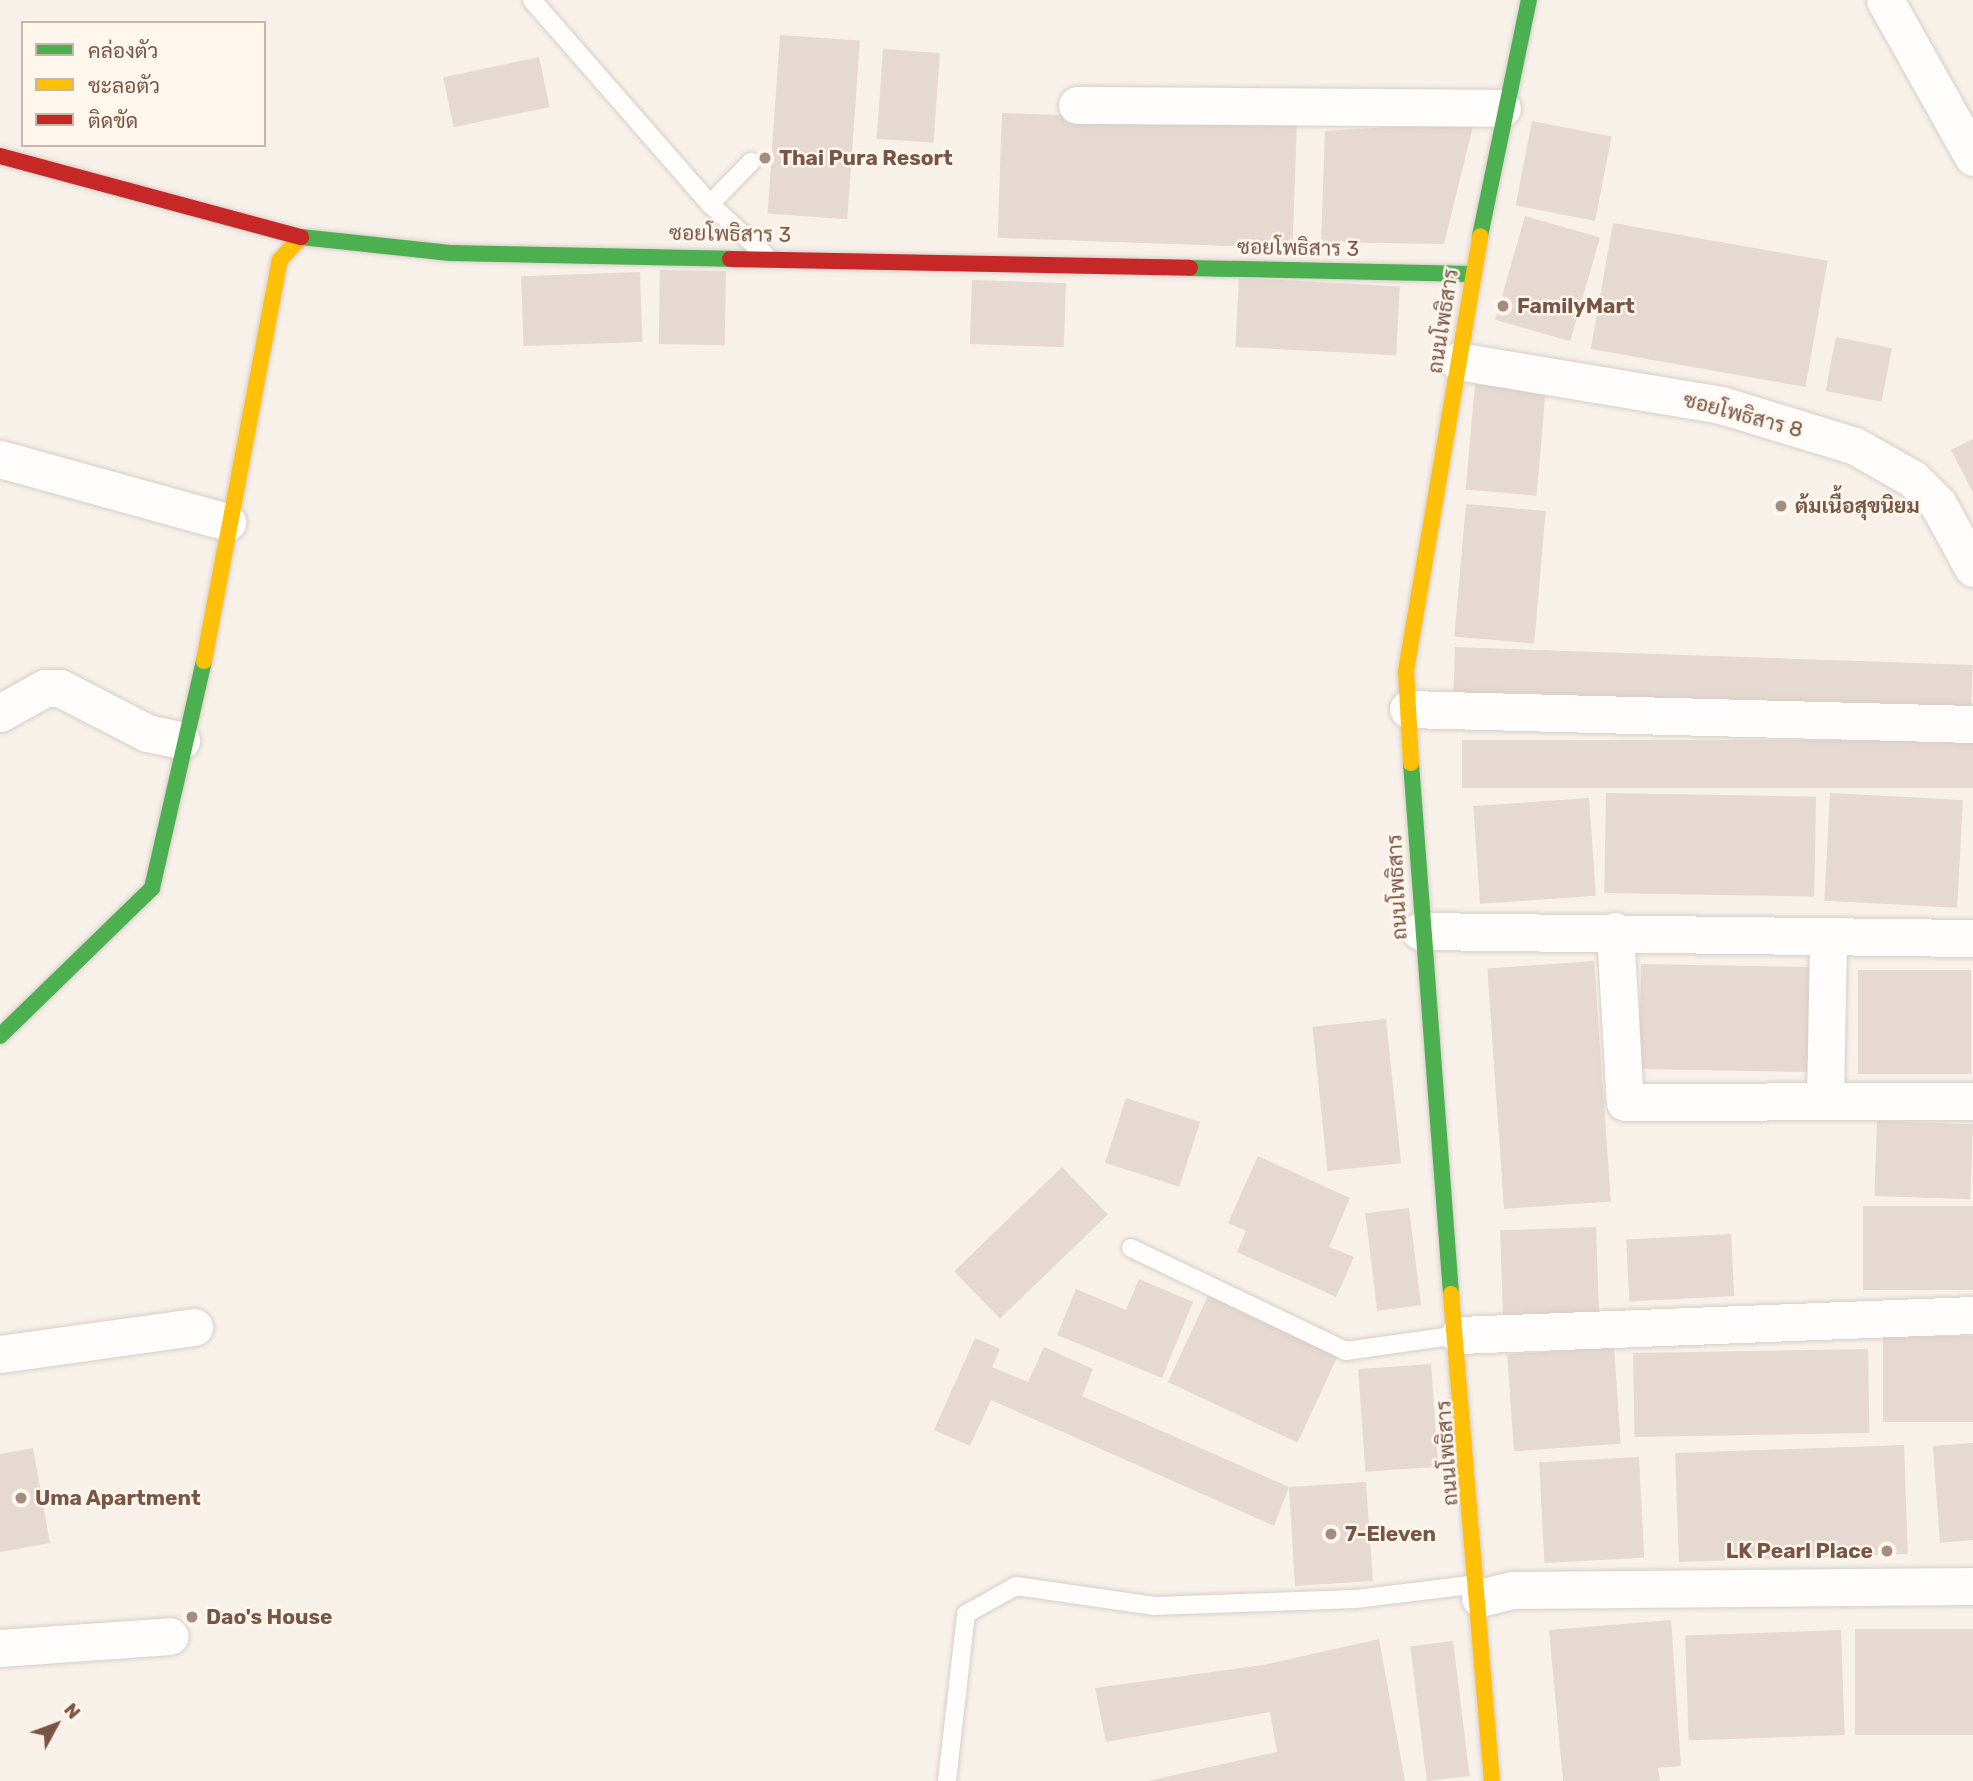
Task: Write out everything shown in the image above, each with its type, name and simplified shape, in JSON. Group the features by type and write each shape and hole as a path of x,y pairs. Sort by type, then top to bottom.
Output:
{"street":[{"name":"ถนนโพธิสาร","path":"1492,1781 1458,1335 1420,931 1406,671 1502,108 1530,0"},
{"path":"1885,0 1973,158"},
{"path":"1077,106 1502,108"},
{"name":"ซอยโพธิสาร 3","path":"0,156 300,237 450,253 765,255 1472,274"},
{"path":"0,1036 152,888 181,740 215,623 227,522 280,260 300,237"},
{"name":"ซอยโพธิสาร 8","path":"1458,361 1721,405 1855,446 1913,479 1930,496 1973,568"},
{"path":"0,459 227,522"},
{"path":"0,713 45,688 60,688 147,733 181,740"},
{"path":"1408,709 1973,724"},
{"path":"1420,931 1615,930 1973,939"},
{"path":"1615,930 1625,1102 1825,1099 1973,1101"},
{"path":"1825,1099 1828,937"},
{"path":"1458,1335 1973,1315"},
{"path":"0,1354 194,1327"},
{"path":"1479,1591 1973,1586"},
{"path":"0,1648 170,1636"}],"lane":[{"path":"532,0 710,204 765,255"},
{"path":"710,204 751,162"},
{"path":"1131,1248 1346,1352 1458,1335"},
{"path":"947,1781 966,1614 1016,1586 1155,1606 1356,1599 1479,1591"}],"building":[{"path":"780,35 860,41 847,219 768,214"},
{"path":"883,49 940,53 934,143 877,139"},
{"path":"539,57 550,107 454,127 443,77"},
{"path":"1002,113 1297,123 1292,248 998,238"},
{"path":"1532,121 1612,136 1595,221 1516,205"},
{"path":"1474,122 1444,244 1321,242 1325,131"},
{"path":"1525,216 1600,237 1570,341 1495,320"},
{"path":"1613,223 1828,261 1805,387 1591,349"},
{"path":"660,270 726,271 725,345 659,344"},
{"path":"640,272 642,342 524,346 521,276"},
{"path":"1239,278 1400,286 1396,355 1235,347"},
{"path":"972,280 1066,283 1064,347 970,344"},
{"path":"1836,337 1892,348 1881,402 1826,391"},
{"path":"1475,384 1546,390 1536,496 1466,490"},
{"path":"1973,439 1973,493 1951,450"},
{"path":"1466,504 1546,511 1534,643 1454,636"},
{"path":"1455,647 1973,665 1971,714 1453,696"},
{"path":"1462,740 1973,740 1973,788 1462,788"},
{"path":"1606,793 1816,797 1814,897 1604,893"},
{"path":"1830,793 1963,800 1957,908 1824,901"},
{"path":"1589,798 1596,896 1480,904 1473,806"},
{"path":"1594,961 1611,1201 1504,1209 1487,968"},
{"path":"1641,964 1810,967 1808,1072 1639,1069"},
{"path":"1858,970 1971,970 1971,1074 1858,1074"},
{"path":"1386,1019 1401,1163 1328,1171 1312,1027"},
{"path":"1126,1098 1200,1122 1179,1187 1105,1163"},
{"path":"1877,1121 1973,1124 1970,1199 1874,1196"},
{"path":"1258,1156 1350,1198 1329,1247 1354,1257 1336,1297 1237,1252 1246,1231 1228,1223"},
{"path":"1062,1167 1108,1214 1000,1319 954,1271"},
{"path":"1863,1206 1973,1206 1973,1290 1863,1290"},
{"path":"1409,1208 1421,1305 1377,1311 1365,1213"},
{"path":"1596,1227 1599,1314 1503,1317 1500,1230"},
{"path":"1731,1234 1734,1296 1629,1301 1626,1239"},
{"path":"1139,1279 1193,1302 1162,1378 1057,1335 1076,1289 1126,1310"},
{"path":"1208,1296 1338,1356 1297,1443 1168,1382"},
{"path":"1883,1336 1973,1336 1973,1422 1883,1422"},
{"path":"975,1338 1000,1349 992,1367 1028,1382 1044,1347 1093,1369 1082,1396 1289,1487 1274,1526 991,1400 970,1446 934,1430"},
{"path":"1614,1347 1621,1444 1514,1451 1507,1354"},
{"path":"1868,1349 1869,1433 1635,1437 1633,1353"},
{"path":"1431,1364 1438,1467 1365,1472 1358,1369"},
{"path":"1973,1443 1973,1540 1940,1543 1933,1446"},
{"path":"1904,1445 1908,1554 1679,1562 1675,1453"},
{"name":"Uma Apartment","path":"33,1448 50,1543 0,1552 0,1454"},
{"path":"1639,1457 1644,1558 1544,1563 1539,1462"},
{"name":"7-Eleven","path":"1366,1482 1373,1581 1295,1586 1289,1487"},
{"path":"1671,1620 1681,1766 1658,1768 1660,1781 1563,1781 1549,1630"},
{"path":"1855,1629 1973,1629 1973,1735 1855,1735"},
{"path":"1841,1630 1845,1735 1689,1740 1685,1635"},
{"path":"1379,1639 1405,1781 1148,1781 1277,1752 1270,1712 1106,1742 1095,1688 1263,1665"},
{"path":"1453,1641 1470,1776 1427,1781 1410,1646"}],"traffic: fast":[{"path":"1480,236 1529,0"},
{"path":"301,237 450,253 730,259"},
{"path":"1190,268 1472,274"},
{"path":"0,1036 152,888 204,661"},
{"path":"1411,763 1451,1294"}],"traffic: slow":[{"path":"1411,763 1406,671 1480,236"},
{"path":"204,661 280,260 301,237"},
{"path":"1451,1294 1492,1781"}],"traffic: jam":[{"path":"0,156 301,237"},
{"path":"730,259 1190,268"}],"place":[{"name":"Thai Pura Resort","path":"765,158"},
{"name":"FamilyMart","path":"1503,306"},
{"name":"ต้มเนื้อสุขนิยม","path":"1781,506"},
{"name":"Uma Apartment","path":"21,1498"},
{"name":"7-Eleven","path":"1331,1534"},
{"name":"LK Pearl Place","path":"1887,1551"},
{"name":"Dao's House","path":"192,1617"}]}
